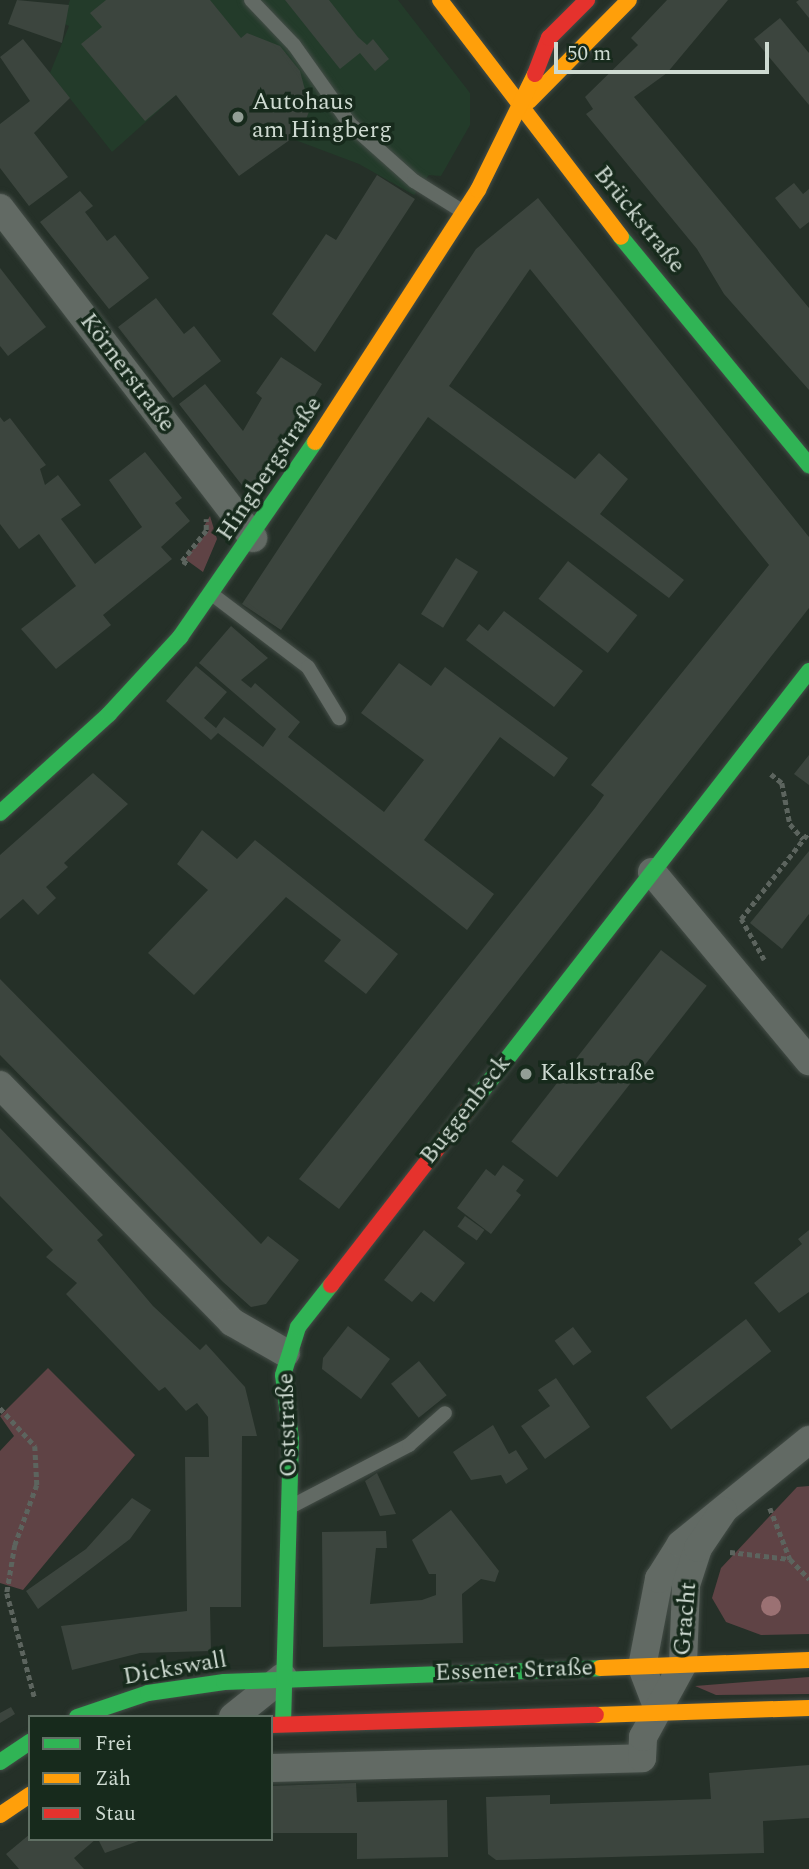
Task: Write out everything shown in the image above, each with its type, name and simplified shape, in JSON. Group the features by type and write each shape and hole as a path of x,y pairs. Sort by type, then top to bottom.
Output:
{"street":[{"name":"Brückstraße","path":"440,0 612,227 809,465"},
{"name":"Hingbergstraße","path":"0,813 109,714 212,594 253,538 463,211 522,107 549,38 587,0"},
{"name":"Hingbergstraße","path":"522,107 629,0"},
{"name":"Körnerstraße","path":"0,208 253,538"},
{"name":"Buggenbeck","path":"286,1353 298,1327 809,671"},
{"path":"652,872 809,1061"},
{"name":"Oststraße","path":"0,1085 232,1322 286,1353 290,1507 283,1677 277,1725"},
{"name":"Gracht","path":"658,1709 642,1667 659,1579 681,1544 809,1440"},
{"name":"Gracht","path":"658,1709 683,1664 686,1585 698,1548 723,1511"},
{"name":"Essener Straße","path":"283,1677 809,1660"},
{"path":"236,1715 283,1677"},
{"name":"Dickswall","path":"83,1715 148,1693 283,1677"},
{"name":"Essener Straße","path":"277,1725 658,1709 809,1708"},
{"path":"273,1768 642,1758 643,1737 658,1709"},
{"path":"0,1762 28,1743"},
{"path":"0,1815 28,1796"}],"lane":[{"path":"250,0 294,45 350,124 414,181 463,211"},
{"path":"212,594 308,667 339,718"},
{"path":"290,1507 409,1445 445,1413"}],"path":[{"path":"187,564 182,561 206,530 202,526 211,510"},
{"path":"746,753 782,783 790,824 803,839"},
{"path":"761,1003 778,984 741,919 809,832"},
{"path":"0,1408 35,1446 37,1485 15,1545 7,1593 35,1699"},
{"path":"769,1508 790,1559 809,1579"},
{"path":"729,1552 790,1559"}],"shaded area":[{"path":"70,0 398,0 470,93 470,125 441,176 429,175 414,195 359,164 176,95 112,152 50,73 69,26 62,23"},
{"path":"210,516 217,539 203,572 185,559 209,530 204,526"},
{"path":"48,1368 135,1455 23,1590 0,1583 0,1451 14,1436 0,1416"},
{"path":"809,1486 809,1634 761,1635 726,1622 712,1598 721,1568 797,1487"},
{"path":"809,1677 809,1694 716,1695 695,1686"}],"building":[{"path":"17,0 69,5 62,43 8,24"},
{"path":"106,0 210,0 241,38 247,33 280,46 300,71 310,109 301,132 239,176 176,95 145,121 81,44 102,27 90,13"},
{"path":"285,0 329,0 358,37 367,45 373,39 389,59 375,71 360,53 340,69"},
{"path":"667,0 728,0 667,73 634,97 809,308 809,390 724,294 697,249 586,114 593,109 585,97 638,45 631,38"},
{"path":"809,0 809,18 796,2"},
{"path":"780,18 809,53 809,105 754,39"},
{"path":"23,39 70,98 34,133 68,177 29,206 0,168 0,124 30,101 0,57"},
{"path":"377,175 415,199 315,352 272,314 326,234 336,240"},
{"path":"794,183 803,194 809,189 809,222 800,229 775,198"},
{"path":"80,191 93,206 85,212 107,241 115,235 149,278 109,309 40,222"},
{"path":"538,198 809,537 809,608 339,1209 299,1179 595,808 604,795 591,785 769,565 530,269 449,386 575,479 599,453 628,479 600,514 684,580 669,598 428,417 281,630 242,604 476,249"},
{"path":"0,268 46,327 8,356 0,346"},
{"path":"156,298 184,334 194,326 221,361 173,398 118,327"},
{"path":"281,357 322,384 259,486 245,489 179,404 205,384 243,431 262,398 256,393"},
{"path":"0,417 4,422 10,418 46,465 40,469 45,485 58,475 81,505 61,519 95,564 142,527 109,480 145,452 182,498 175,503 190,521 161,547 172,559 103,615 111,625 56,669 21,629 76,586 39,534 19,549 0,524"},
{"path":"456,558 478,572 443,628 421,614"},
{"path":"568,561 637,615 608,653 538,599"},
{"path":"504,611 583,671 554,707 466,640 479,624 488,631"},
{"path":"231,626 268,658 241,680 251,688 255,683 300,722 288,737 384,812 424,760 361,713 399,663 431,686 445,667 568,758 554,777 500,737 424,840 494,894 467,930 218,733 211,740 166,701 196,666 227,692 204,718 216,728 224,717 263,747 276,729 199,663"},
{"path":"809,755 809,785 794,774"},
{"path":"93,773 128,804 64,863 68,867 46,887 56,898 38,915 23,899 0,919 0,855"},
{"path":"202,830 237,859 255,840 398,954 366,994 324,961 341,940 286,897 194,995 148,953 208,890 177,864"},
{"path":"809,851 809,914 782,949 750,923"},
{"path":"661,950 707,986 557,1177 511,1141"},
{"path":"0,979 261,1244 268,1236 299,1260 266,1304 251,1307 223,1282 0,1055"},
{"path":"0,1128 103,1235 97,1240 153,1306 200,1350 206,1344 245,1387 257,1436 242,1436 241,1607 210,1607 211,1651 140,1653 72,1670 61,1626 187,1611 185,1457 209,1457 208,1417 197,1403 186,1411 165,1387 159,1391 66,1294 77,1283 46,1257 53,1250 0,1196"},
{"path":"503,1165 524,1180 516,1191 521,1195 491,1234 457,1208 486,1169 495,1176"},
{"path":"465,1216 484,1230 477,1241 457,1227"},
{"path":"424,1230 465,1263 434,1302 421,1292 412,1302 384,1280"},
{"path":"809,1230 809,1292 779,1313 754,1283 802,1244 798,1239"},
{"path":"746,1319 771,1351 671,1429 646,1397"},
{"path":"348,1326 390,1359 361,1399 322,1369 323,1358"},
{"path":"573,1327 592,1352 573,1366 555,1341"},
{"path":"419,1361 447,1395 419,1418 391,1384"},
{"path":"556,1378 590,1427 545,1459 521,1426 550,1406 538,1390"},
{"path":"493,1425 509,1454 516,1450 528,1469 506,1484 501,1475 471,1480 453,1452"},
{"path":"377,1473 396,1514 380,1516 365,1481"},
{"path":"132,1498 151,1510 130,1539 38,1609 26,1591 86,1549"},
{"path":"451,1510 499,1571 495,1582 481,1579 462,1594 463,1643 323,1647 322,1532 386,1531 387,1548 376,1548 370,1604 422,1600 436,1595 436,1574 429,1574 412,1540"},
{"path":"11,1707 15,1714 0,1723 0,1713"},
{"path":"809,1765 809,1818 763,1821 764,1853 496,1860 488,1854 486,1797 550,1795 550,1804 711,1799 709,1773"},
{"path":"356,1783 357,1802 447,1800 448,1857 357,1859 357,1833 273,1833 273,1786"},
{"path":"28,1836 28,1841 94,1841 74,1858 84,1869 19,1869 6,1854"},
{"path":"99,1841 138,1841 105,1853"}],"traffic: fast":[{"path":"621,237 809,465"},
{"path":"0,813 109,714 180,637 315,442"},
{"path":"468,1109 809,671"},
{"path":"283,1724 291,1439 283,1375 298,1327 331,1285"},
{"path":"83,1715 148,1693 224,1682 600,1668"},
{"path":"0,1762 28,1743"}],"traffic: slow":[{"path":"440,0 621,237"},
{"path":"529,101 629,0"},
{"path":"315,442 478,190 535,74"},
{"path":"600,1668 809,1660"},
{"path":"596,1715 809,1708"},
{"path":"0,1815 28,1796"}],"traffic: jam":[{"path":"535,74 549,38 587,0"},
{"path":"331,1285 468,1109"},
{"path":"273,1725 596,1715"}],"place":[{"name":"Autohaus am Hingberg","path":"238,117"},
{"name":"Kalkstraße","path":"526,1074"}]}
